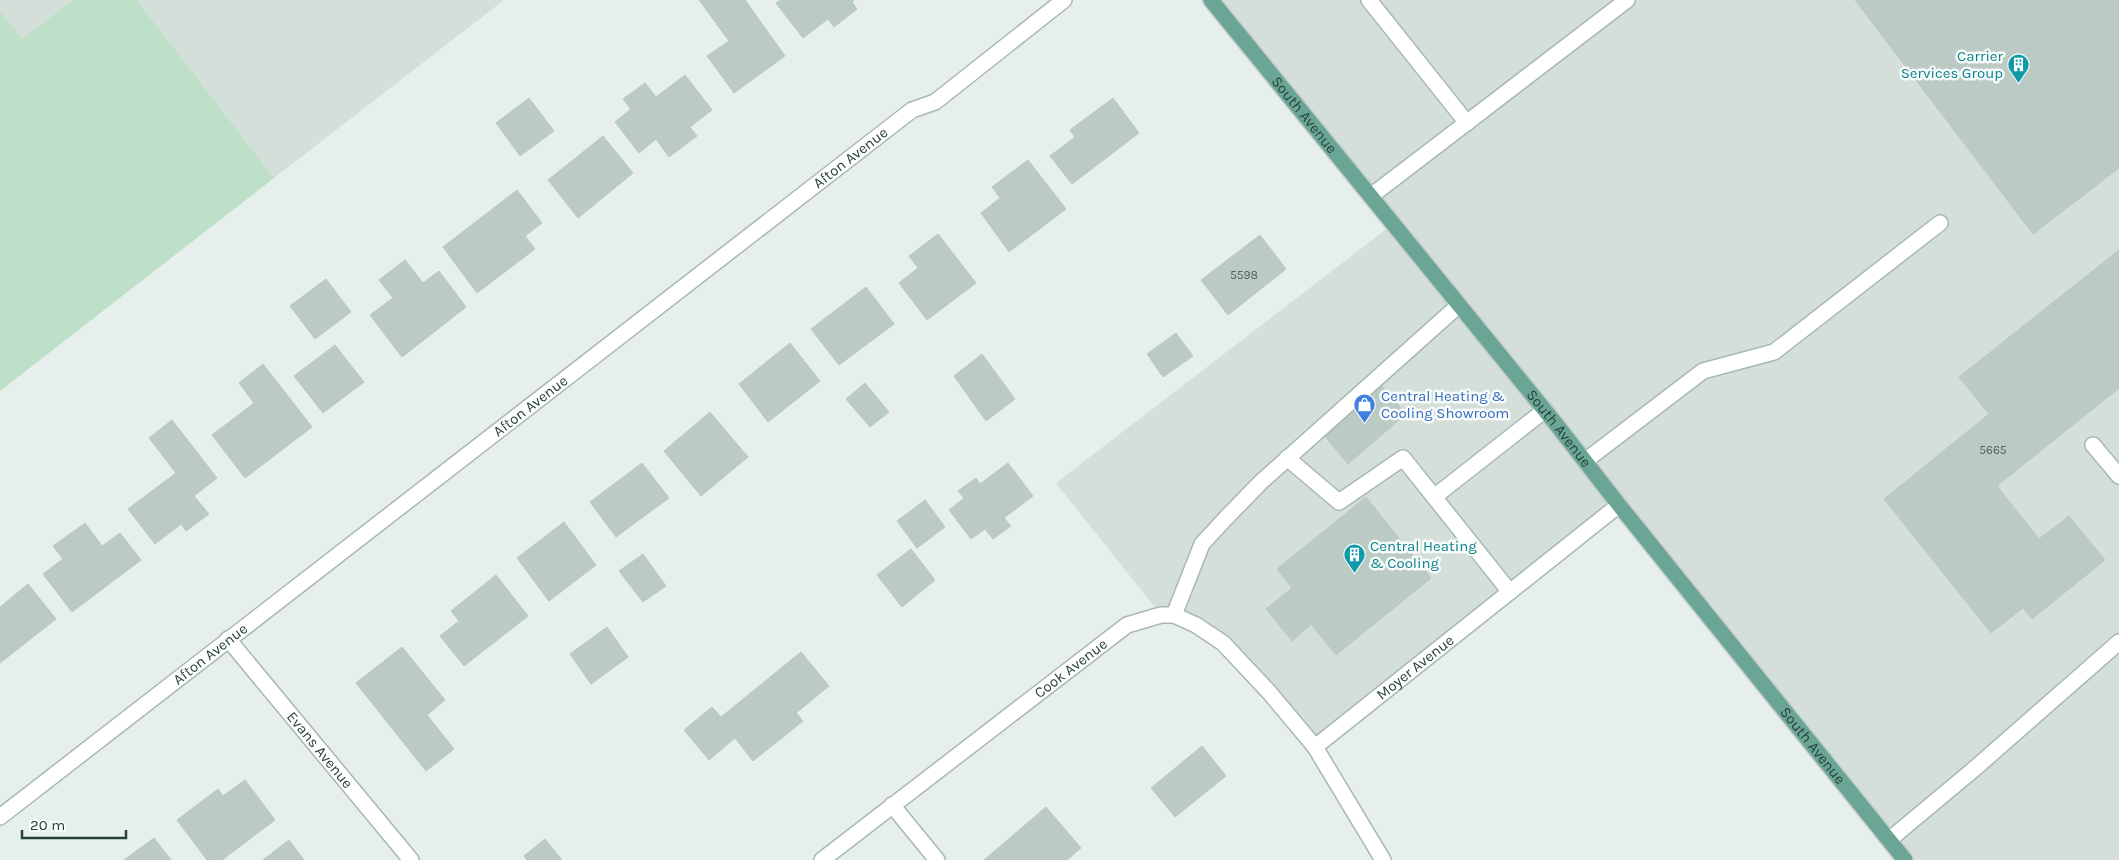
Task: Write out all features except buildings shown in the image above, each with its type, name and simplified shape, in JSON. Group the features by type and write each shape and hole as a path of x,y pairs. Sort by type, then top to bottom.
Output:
{"main road":[{"name":"South Avenue","path":"1211,0 1460,305 1904,860"}],"street":[{"name":"Afton Avenue","path":"0,817 912,110 935,102 1064,0"},
{"path":"1369,0 1467,123"},
{"path":"1371,196 1627,0"},
{"path":"1585,461 1672,392 1703,371 1774,352 1940,223"},
{"path":"1174,616 1202,544 1261,482 1460,305"},
{"path":"1434,497 1544,410"},
{"path":"2092,445 2119,476"},
{"path":"1287,458 1339,502 1403,458 1510,592"},
{"name":"Moyer Avenue","path":"1314,747 1619,505"},
{"name":"Cook Avenue","path":"822,860 1127,625 1161,615 1174,616 1196,625 1223,643 1269,692 1314,747"},
{"name":"Evans Avenue","path":"228,639 411,860"},
{"path":"1889,840 1968,774 2119,642"},
{"path":"1314,747 1382,860"},
{"path":"892,805 937,860"}],"shaded area":[{"path":"0,0 73,0 22,40 0,11"},
{"path":"137,0 504,0 274,178"},
{"path":"1211,0 2119,0 2119,860 1905,860 1619,505 1315,747 1223,643 1161,615 1056,483 1393,224"}],"green space":[{"path":"73,0 137,0 274,178 0,391 0,11 22,39"}],"place":[{"name":"Carrier Services Group","path":"2019,84"},
{"name":"Central Heating & Cooling Showroom","path":"1365,424"},
{"name":"Central Heating & Cooling","path":"1354,574"}]}
